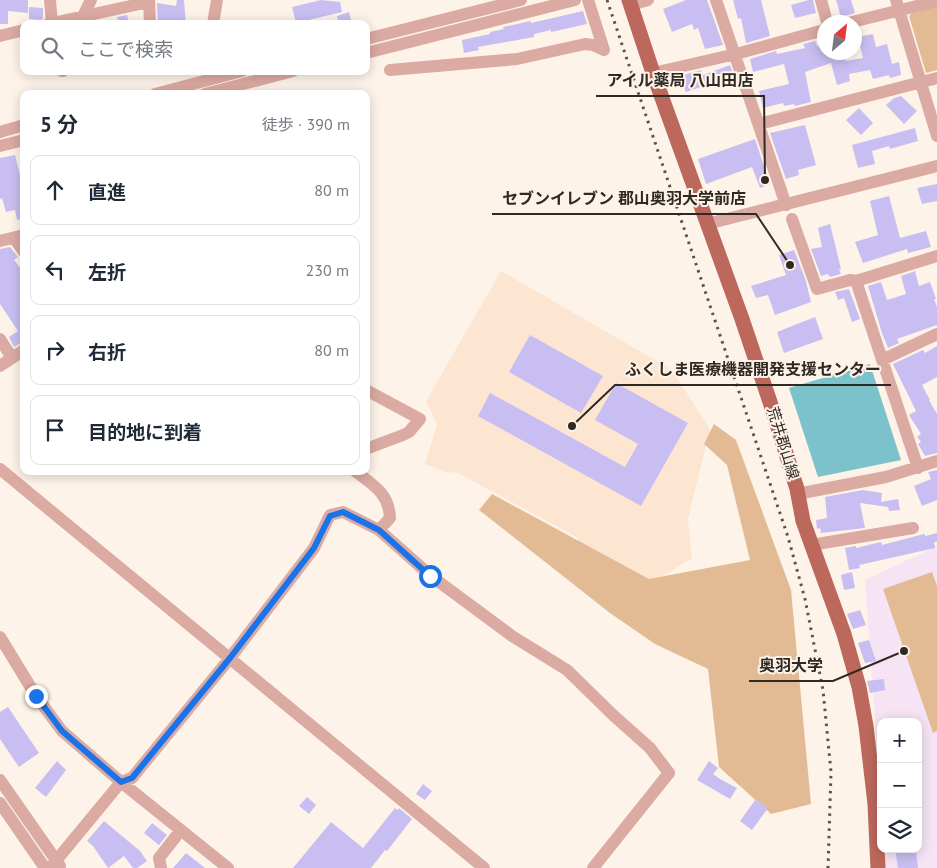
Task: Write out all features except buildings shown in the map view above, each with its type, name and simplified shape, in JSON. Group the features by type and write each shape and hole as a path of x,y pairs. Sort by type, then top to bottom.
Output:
{"main road":[{"name":"荒井郡山線","path":"630,2 653,73 773,411 798,494 803,521 844,634 859,687 866,726 875,804 878,868"}],"street":[{"path":"50,0 50,20"},
{"path":"83,16 91,0"},
{"path":"214,20 217,0"},
{"path":"370,52 521,0"},
{"path":"370,38 434,29 575,0"},
{"path":"390,70 517,59 586,44 604,50 588,0"},
{"path":"630,2 648,0"},
{"path":"716,0 786,205"},
{"path":"821,0 825,15"},
{"path":"64,20 149,1 150,20"},
{"path":"862,18 897,5 937,2"},
{"path":"897,5 937,136"},
{"path":"0,36 20,31"},
{"path":"653,73 736,54 817,32"},
{"path":"212,90 236,75"},
{"path":"180,90 270,75"},
{"path":"758,124 937,78"},
{"path":"0,132 20,127"},
{"path":"0,146 20,141"},
{"path":"707,224 937,166"},
{"path":"792,219 817,289 850,280 856,281 937,256"},
{"path":"0,241 19,236"},
{"path":"856,281 918,468"},
{"path":"882,360 937,334"},
{"path":"0,340 12,358"},
{"path":"0,366 20,353"},
{"path":"370,392 420,420 409,432 370,447"},
{"path":"798,494 886,478 937,462"},
{"path":"0,469 484,868"},
{"path":"361,475 375,485 390,507 390,518 379,530"},
{"path":"0,780 56,866 121,782 132,778 230,658 314,548 330,516 343,512 379,530 430,576 512,636 567,670 650,748 669,773 593,868"},
{"path":"811,545 912,528"},
{"path":"0,637 36,696 62,731 121,782 228,868"},
{"path":"0,803 45,868"},
{"path":"160,868 159,858 181,830"}],"shaded area":[{"path":"937,5 937,70 926,73 909,16 913,12"},
{"path":"501,271 671,369 710,429 688,519 692,558 650,584 576,544 578,538 456,472 447,473 425,464 437,424 426,401"},
{"path":"714,424 736,440 791,590 811,804 771,814 719,767 708,669 655,644 610,613 479,510 492,494 649,579 750,560 727,465 704,444"},
{"path":"937,546 937,868 885,868 884,853 922,853 922,718 877,718 877,747 865,580"},
{"path":"932,572 937,586 937,731 933,733 883,589"}],"water":[{"path":"870,364 901,460 818,477 789,388"}],"railway":[{"path":"607,0 788,537 805,599 823,690 831,772 828,868"}],"place":[{"name":"アイル薬局 八山田店","path":"765,180"},
{"name":"セブンイレブン 郡山奥羽大学前店","path":"790,265"},
{"name":"ふくしま医療機器開発支援センター","path":"572,426"},
{"name":"奥羽大学","path":"904,651"}],"route":[{"path":"36,696 62,731 121,782 132,778 230,658 314,548 330,516 343,512 379,530 430,576"}]}
